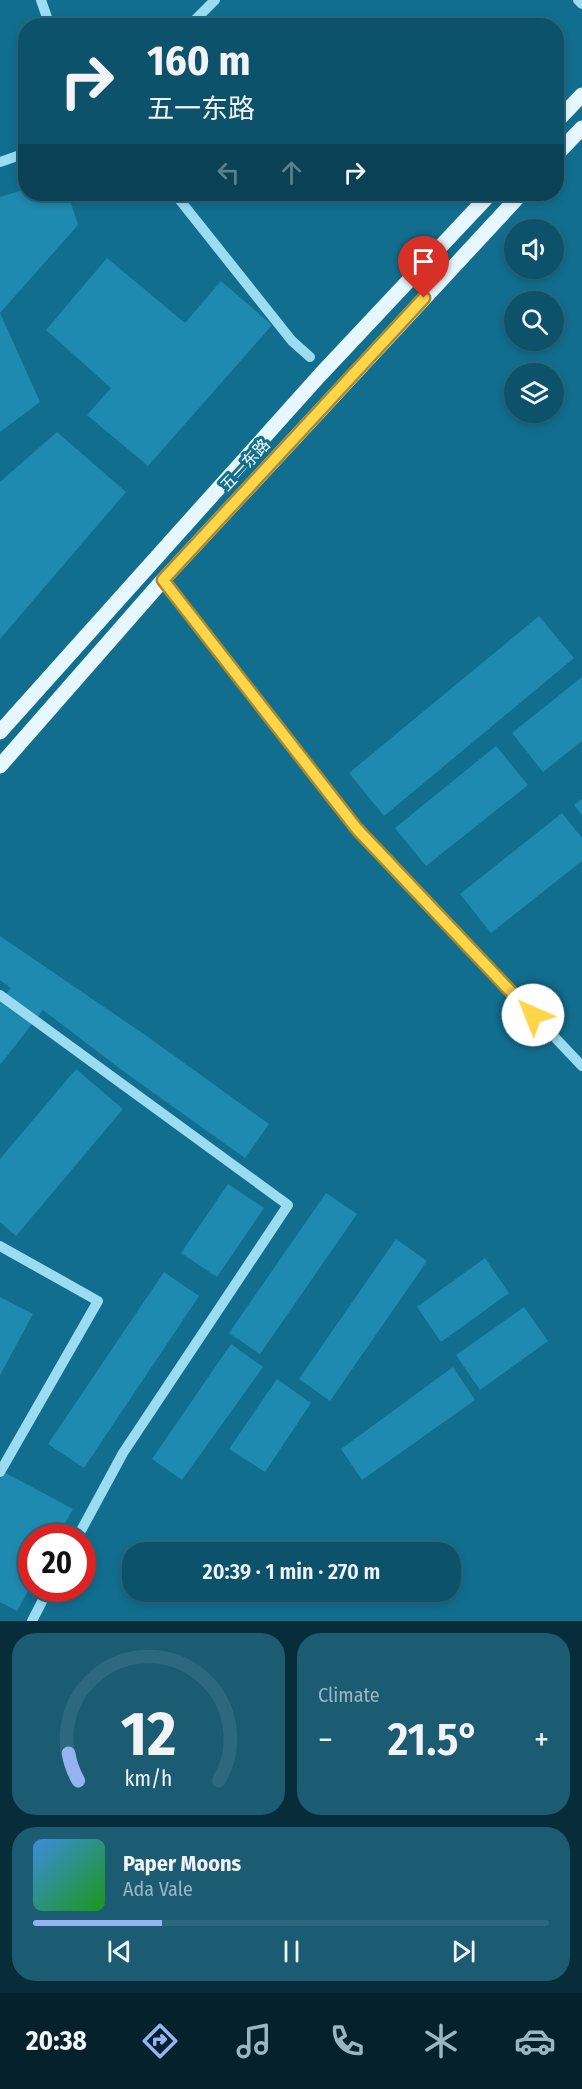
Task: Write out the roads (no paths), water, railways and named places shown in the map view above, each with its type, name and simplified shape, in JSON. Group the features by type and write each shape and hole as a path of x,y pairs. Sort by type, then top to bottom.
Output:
{"main road":[{"path":"564,114 582,95"},
{"path":"564,147 582,128"},
{"name":"五一东路","path":"0,732 320,375 483,201"},
{"name":"五一东路","path":"0,766 163,580 515,201"}],"street":[{"path":"41,0 47,18"},
{"path":"197,18 215,0"},
{"path":"578,0 582,4"},
{"path":"0,162 18,156"},
{"path":"181,201 292,341 310,357"},
{"path":"163,580 357,829 582,1066"},
{"path":"0,995 288,1205 123,1453 85,1524"},
{"path":"0,1246 98,1301 0,1472"},
{"path":"32,1621 42,1602"}]}
